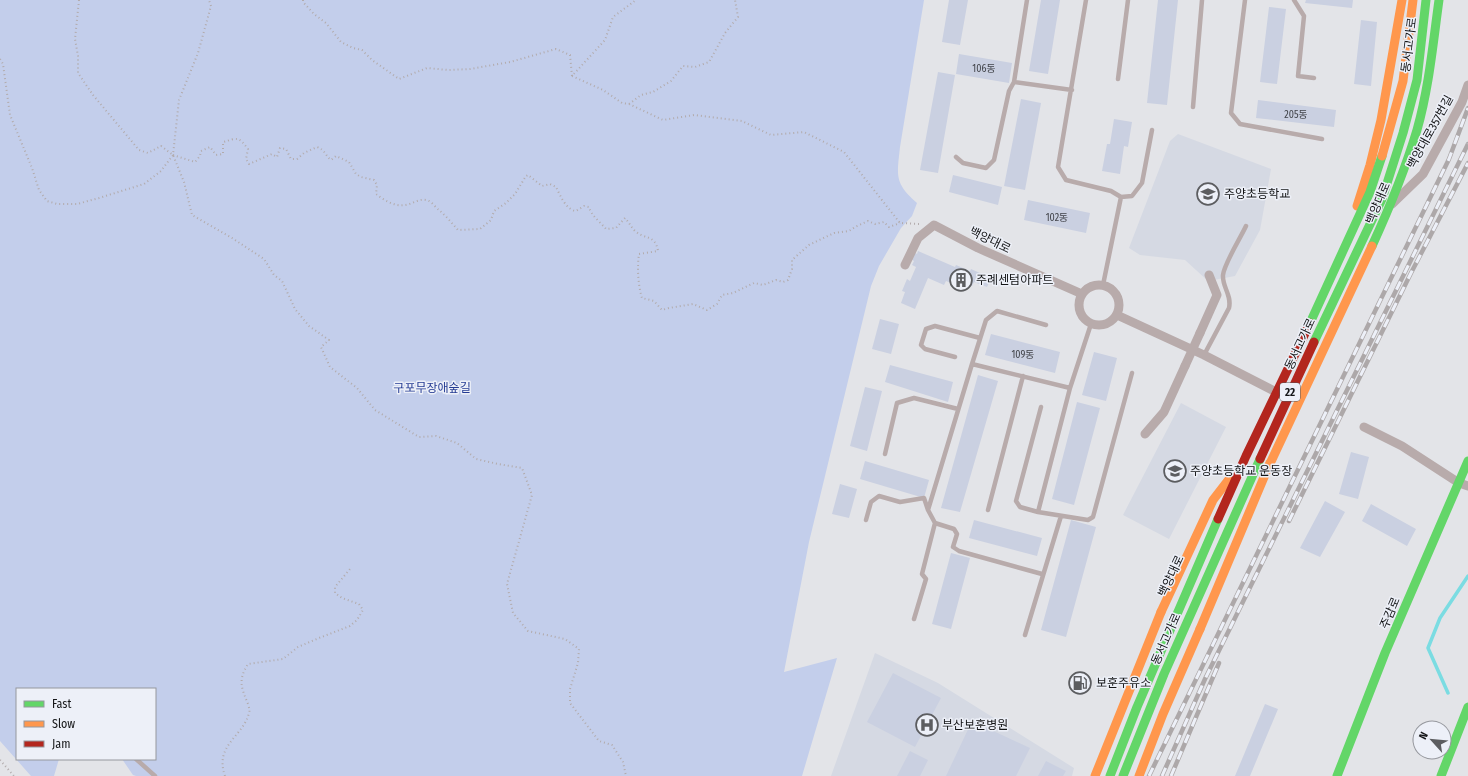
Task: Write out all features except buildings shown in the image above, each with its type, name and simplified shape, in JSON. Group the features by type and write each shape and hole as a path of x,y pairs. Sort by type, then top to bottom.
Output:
{"main road":[{"name":"백양대로","path":"1101,776 1123,714 1156,637 1350,224 1368,172 1381,120 1402,0"},
{"name":"동서고가로","path":"1110,776 1137,707 1206,545 1246,456 1334,272 1370,192 1391,126 1403,81 1413,0"},
{"name":"동서고가로","path":"1123,776 1164,674 1278,419 1382,199 1403,133 1416,80 1426,0"},
{"name":"백양대로","path":"1131,776 1181,654 1392,205 1417,129 1429,74 1439,0"},
{"path":"1139,776 1163,714 1314,361 1322,324"},
{"path":"1095,776 1161,612 1213,500 1246,456"},
{"name":"주감로","path":"1337,776 1386,653 1468,461"},
{"path":"1441,776 1468,708"}],"street":[{"name":"백양대로357번길","path":"1392,205 1423,174 1462,102 1468,85"},
{"path":"905,265 918,238 934,225"},
{"name":"백양대로","path":"934,225 978,248 1082,294"},
{"path":"1145,434 1164,412 1217,295 1209,275"},
{"path":"1103,285 1114,291 1118,296 1120,309 1114,320 1103,326 1091,324 1085,320 1079,308 1079,300 1082,294 1091,286 1103,285"},
{"path":"1117,315 1204,355 1299,403"},
{"path":"1364,427 1402,446 1459,483 1468,486"}],"lane":[{"path":"956,157 963,162 986,168 994,160 1009,91 1014,82 1027,0"},
{"path":"1086,0 1058,167 1066,180 1111,191 1121,197 1132,196 1142,183 1152,130"},
{"path":"1118,79 1128,0"},
{"path":"1193,107 1202,0"},
{"path":"1245,0 1231,113 1240,124 1322,139"},
{"path":"1294,0 1304,16 1298,76 1314,78"},
{"path":"1014,82 1072,90"},
{"path":"1103,285 1121,197"},
{"path":"1204,355 1229,308 1230,301 1223,275 1246,226"},
{"path":"928,510 986,320 997,311 1046,325"},
{"path":"1038,512 1070,388 1091,324"},
{"path":"955,357 925,349 921,345 926,329 935,326 980,338"},
{"path":"972,364 1070,388"},
{"path":"1041,407 1016,501 1020,507 1038,512 1088,520 1093,517 1132,373"},
{"path":"988,510 1023,376"},
{"path":"885,454 897,403 914,398 958,409"},
{"path":"866,520 871,502 879,496 900,502 924,498 935,523 922,574 926,579 914,619"},
{"path":"1025,636 1042,574 1061,516"},
{"path":"935,523 954,529 957,534 953,547 959,552 1042,574"},
{"path":"137,760 154,776"}],"path":[{"path":"79,0 75,38 78,56 78,73 93,95 139,150 148,153 161,146 173,155 195,162 200,156 201,151 210,147 216,155 224,154 223,142 235,138 241,140 248,149 246,159 249,164 272,154 277,156 280,148 286,149 292,159 297,160 304,153 317,147 322,149 331,160 336,156 349,162 356,174 361,177 374,180 376,185 376,194 382,198 393,204 405,205 421,200 430,201 445,214 458,230 480,229 490,220 494,211 506,203 515,194 528,175 542,186 550,184 556,187 572,211 576,211 584,206 589,207 590,213 598,218 606,229 616,228 625,218 630,222 635,231 652,239 656,243 658,251 639,254 638,262 640,293 642,298 654,301 662,310 693,304 707,310 717,304 722,295 733,293 754,283 763,285 776,280 783,282 788,280 792,269 792,260 809,245 834,233 849,232 855,227 868,221 875,224 884,222 889,227 900,223 934,225"},
{"path":"0,58 4,64 10,115 32,168 39,190 47,201 57,204 77,204 144,184 162,171 173,155 179,100 198,53 211,6 209,0"},
{"path":"303,0 303,2 314,14 326,23 341,42 352,48 362,50 372,60 399,79 427,68 448,70 470,69 510,62 556,49 570,55 572,76"},
{"path":"572,76 605,40 614,17 636,0"},
{"path":"629,104 641,95 653,92 671,81 683,66 695,67 709,62 726,33 738,17 735,0"},
{"path":"572,76 603,90 622,103 629,104 663,120 694,115 742,121 771,135 804,132 844,152 900,223"},
{"path":"173,155 184,182 192,215 232,238 264,259 274,275 282,281 295,309 309,326 329,340 321,347 330,367 357,388 375,410 419,437 436,436 457,443 476,459 522,468 532,495 506,584 513,612 528,631 564,639 579,650 578,663 570,689 570,704 599,741 612,745 623,762 626,776"},
{"path":"225,776 223,771 223,758 227,746 247,721 250,711 241,684 242,673 248,664 283,659 298,647 350,626 358,620 363,610 359,604 342,598 335,593 335,587 350,569"},
{"path":"0,760 14,776"}],"shaded area":[{"name":"주양초등학교","path":"1178,134 1271,169 1260,230 1235,276 1208,281 1185,260 1140,255 1129,248 1170,141"},
{"name":"주양초등학교 운동장","path":"1181,403 1226,427 1169,539 1123,515"},
{"name":"부산보훈병원","path":"875,653 938,683 1074,768 1072,776 831,776"}],"green space":[{"name":"구포무장애숲길","path":"0,0 924,0 898,165 899,178 904,190 917,203 912,216 901,228 879,266 871,286 809,542 784,672 837,658 802,776 136,776 133,775 123,760 156,760 156,688 16,688 16,759 0,741"},
{"name":"구포무장애숲길","path":"17,760 59,760 54,776 31,776"}],"waterway":[{"path":"1448,693 1428,648 1440,618 1468,576"}],"railway":[{"path":"1149,776 1449,159 1468,108"},
{"path":"1162,776 1205,679 1468,144"},
{"path":"1289,521 1411,273 1468,163"},
{"path":"1171,776 1219,663"}],"traffic: fast":[{"path":"1314,342 1382,199 1403,133 1417,80 1426,0"},
{"path":"1372,246 1385,218 1417,130 1428,82 1439,0"},
{"path":"1310,323 1370,192 1382,156"},
{"path":"1123,776 1164,674 1260,459"},
{"path":"1337,776 1385,653 1468,461"},
{"path":"1110,776 1137,707 1218,519"},
{"path":"1441,776 1468,707"}],"traffic: slow":[{"path":"1357,206 1370,165 1381,120 1402,0"},
{"path":"1382,156 1403,81 1413,0"},
{"path":"1267,470 1372,246"},
{"path":"1200,629 1270,463"},
{"path":"1161,612 1213,500 1230,478"},
{"path":"1095,776 1161,612"},
{"path":"1139,776 1163,714 1200,629"}],"traffic: jam":[{"path":"1218,519 1246,456 1310,323"},
{"path":"1260,459 1314,342"}],"place":[{"name":"주양초등학교","path":"1208,194"},
{"name":"주례센텀아파트","path":"961,280"},
{"name":"주양초등학교 운동장","path":"1175,471"},
{"name":"보훈주유소","path":"1080,683"},
{"name":"부산보훈병원","path":"927,725"}]}
